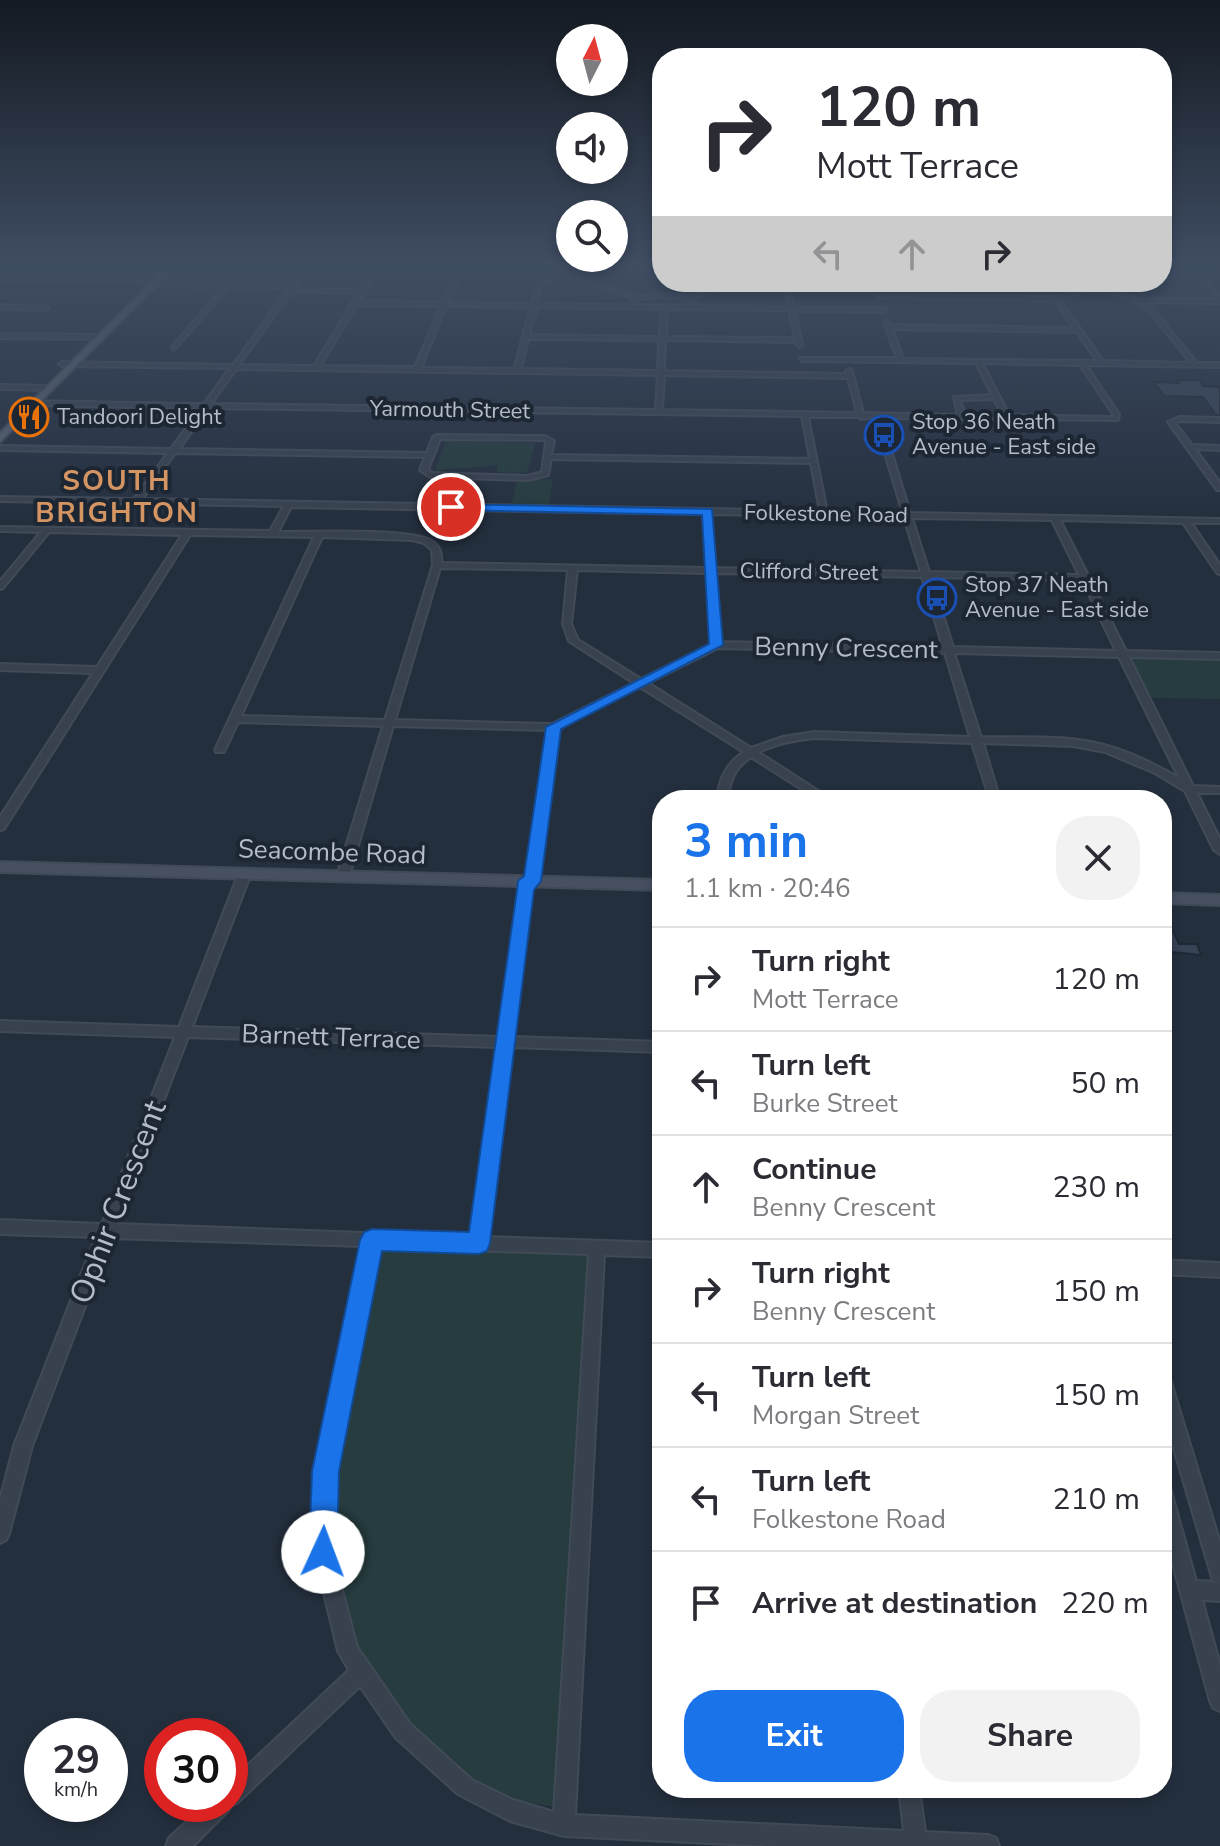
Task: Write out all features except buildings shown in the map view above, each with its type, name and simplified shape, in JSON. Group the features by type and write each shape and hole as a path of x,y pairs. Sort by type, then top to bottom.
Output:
{"main road":[{"path":"0,426 76,350"},
{"path":"0,439 88,350"},
{"name":"Seacombe Road","path":"0,867 652,885"},
{"path":"1172,898 1220,900"}],"street":[{"path":"137,501 247,350"},
{"path":"316,368 327,350"},
{"path":"417,370 425,350"},
{"path":"517,371 523,350"},
{"path":"659,413 662,350"},
{"path":"800,350 805,375"},
{"path":"897,350 901,361"},
{"path":"1092,350 1101,363"},
{"path":"1183,350 1196,365"},
{"path":"802,359 1220,365"},
{"path":"847,360 861,417"},
{"path":"978,362 1007,419"},
{"name":"Yarmouth Street","path":"23,403 1116,419 1116,414 1082,363"},
{"path":"62,364 850,376"},
{"path":"0,387 51,388"},
{"path":"963,418 956,398 996,397"},
{"path":"492,437 500,411"},
{"path":"805,416 824,514"},
{"path":"877,417 992,790"},
{"path":"1220,420 1172,421 1189,447 1216,478 1220,488"},
{"path":"437,437 549,440 545,473 540,476 430,475 424,470 428,455 437,437"},
{"path":"1189,447 1220,448"},
{"path":"0,448 428,455"},
{"path":"548,457 814,461"},
{"name":"Folkestone Road","path":"0,499 1220,521"},
{"path":"273,534 289,504"},
{"path":"707,512 716,645"},
{"path":"1055,518 1220,850"},
{"path":"1186,521 1220,571"},
{"path":"0,529 405,537 430,544 440,556 343,876"},
{"path":"0,586 47,530"},
{"path":"0,826 187,533"},
{"path":"220,750 319,535"},
{"name":"Clifford Street","path":"437,565 1085,578"},
{"path":"573,567 567,624 571,636 586,651 811,790"},
{"name":"Benny Crescent","path":"554,727 716,645 1220,656"},
{"path":"0,667 99,670"},
{"path":"234,719 554,727 505,1042 479,1243"},
{"path":"724,790 726,776 749,751 772,742 814,735 1062,741 1099,746 1159,771 1190,789 1220,790"},
{"name":"Ophir Crescent","path":"0,1534 23,1446 245,873"},
{"name":"Barnett Terrace","path":"0,1026 652,1047"},
{"path":"0,1227 652,1250"},
{"path":"372,1240 326,1471 323,1552 348,1651 403,1731 465,1787 510,1810 564,1825 916,1845 988,1846"},
{"path":"564,1825 597,1247"},
{"path":"1172,1268 1220,1270"},
{"path":"1172,1413 1220,1574"},
{"path":"1172,1528 1220,1701"},
{"path":"1189,1590 1220,1592"},
{"path":"248,1779 362,1671"},
{"path":"910,1798 916,1845"},
{"path":"177,1846 202,1822"}],"green space":[{"path":"446,441 535,443 527,473 497,472 498,465 435,471"},
{"path":"517,479 553,479 549,504 512,503"},
{"path":"1136,659 1220,660 1220,699 1150,698 1132,662"},
{"path":"375,1242 594,1251 560,1808 515,1800 469,1779 431,1752 350,1649 327,1549 329,1471"}],"place":[{"name":"Tandoori Delight","path":"29,417"},
{"name":"Stop 36 Neath Avenue - East side","path":"884,435"},
{"name":"Stop 37 Neath Avenue - East side","path":"937,598"}],"district":[{"name":"SOUTH BRIGHTON","path":"117,497"}],"route":[{"path":"323,1552 326,1471 372,1240 479,1243 525,890 527,881 532,881 554,727 716,645 707,512 451,507"}]}
